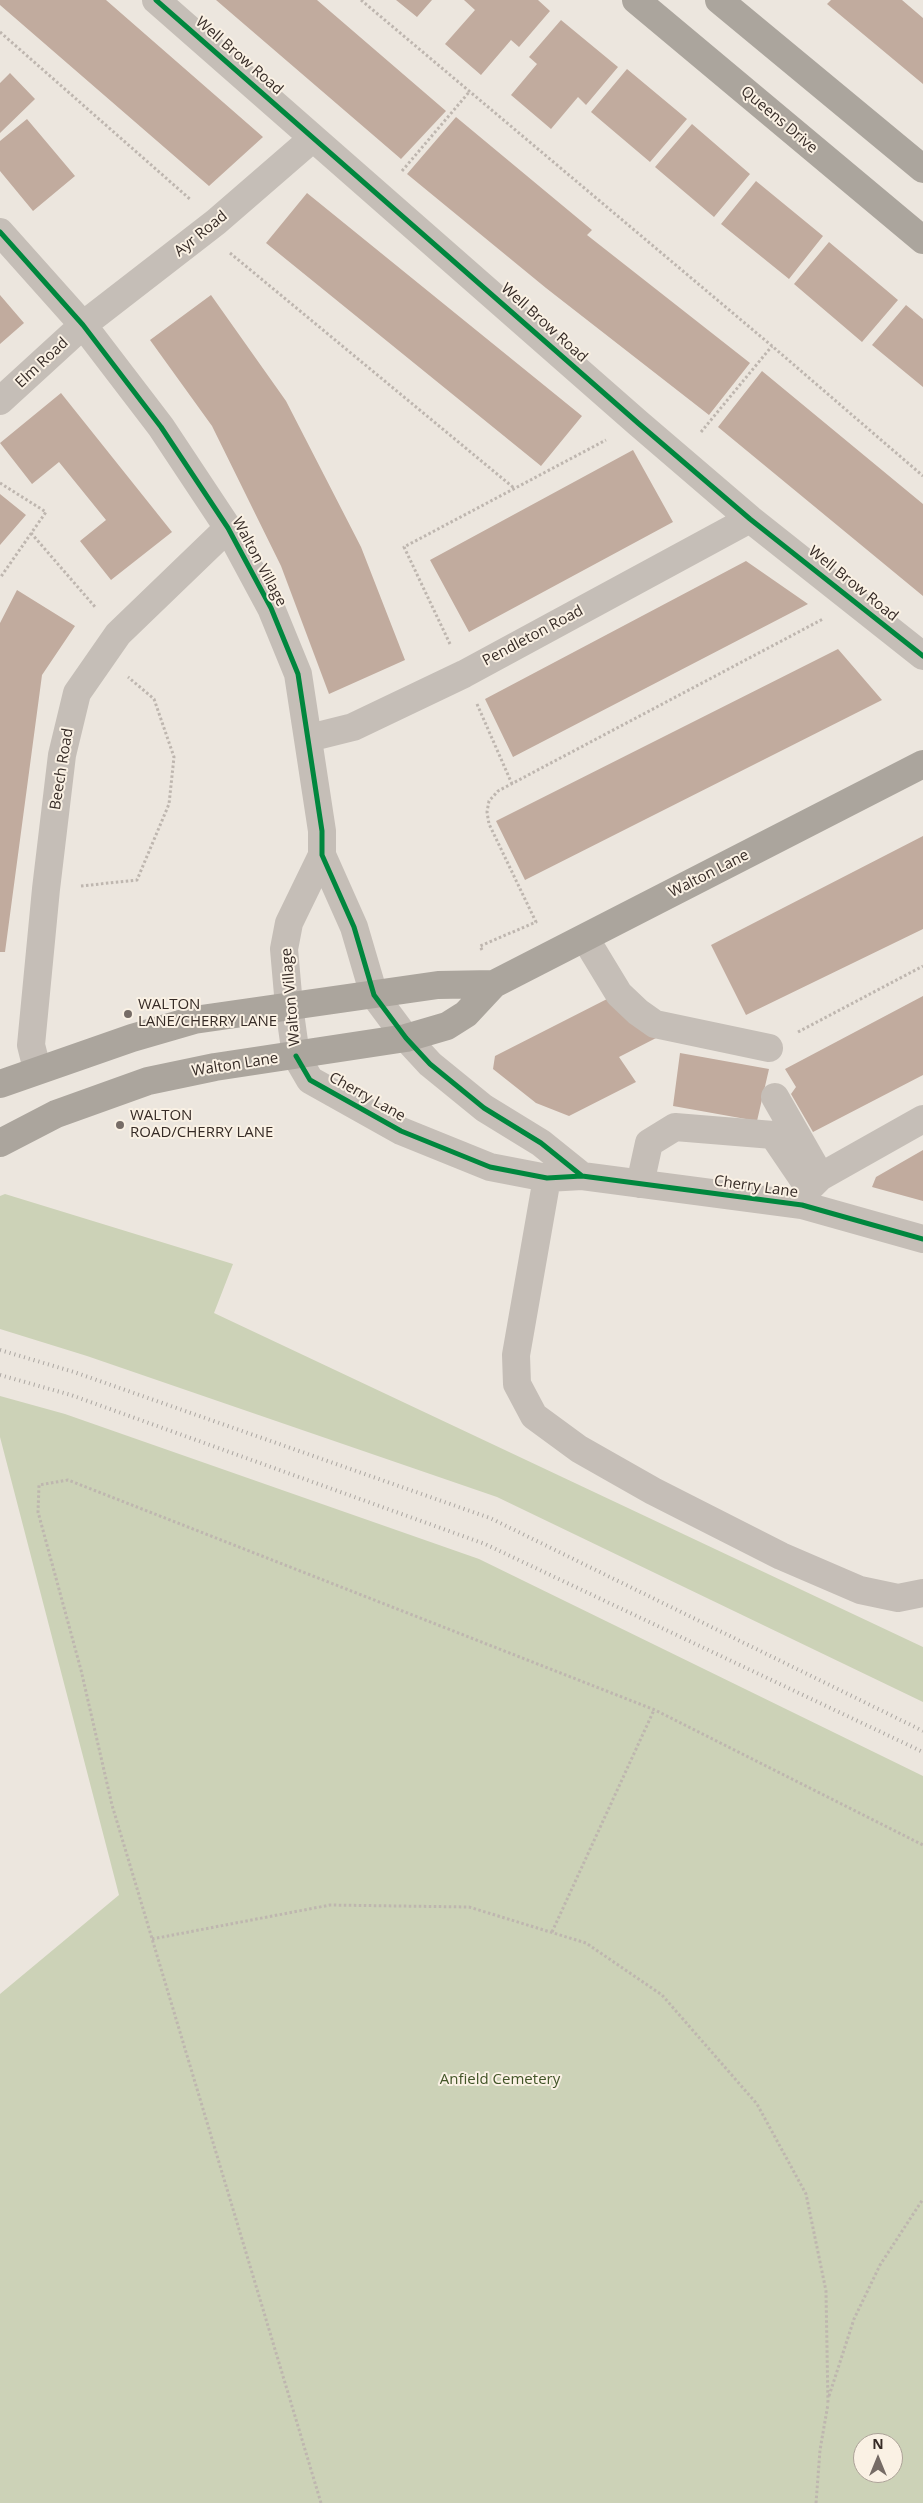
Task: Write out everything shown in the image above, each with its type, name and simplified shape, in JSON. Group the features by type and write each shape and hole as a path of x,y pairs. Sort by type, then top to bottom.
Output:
{"highway":[{"name":"Queens Drive","path":"636,0 923,240"},
{"path":"719,0 923,169"},
{"name":"Walton Lane","path":"0,1143 56,1114 148,1081 215,1067 406,1038 447,1026 466,1014 494,984 923,764"},
{"name":"Walton Lane","path":"0,1084 36,1069 194,1020 438,985 494,984"}],"street":[{"name":"Well Brow Road","path":"156,0 750,519 923,656"},
{"name":"Ayr Road","path":"84,325 211,227 313,138"},
{"name":"Walton Village","path":"0,232 84,325 161,427 228,528 271,608 298,674 322,831 322,855 354,927 374,995"},
{"name":"Elm Road","path":"0,401 84,325"},
{"name":"Pendleton Road","path":"309,738 353,728 464,674 750,519"},
{"name":"Beech Road","path":"36,1069 31,1045 46,889 62,755 77,693 111,645 228,528"},
{"name":"Walton Village","path":"296,1056 284,949 289,923 322,855"},
{"path":"585,938 619,994 638,1012 655,1024 769,1048"},
{"path":"374,995 406,1038 430,1064 484,1108 541,1143 582,1176"},
{"name":"Cherry Lane","path":"296,1056 310,1080 401,1131 490,1167 547,1178 582,1176 640,1184 810,1190 923,1239"},
{"path":"775,1097 810,1190"},
{"path":"810,1190 923,1119"},
{"path":"640,1184 649,1143 675,1127 773,1135 810,1190"},
{"path":"547,1178 516,1355 517,1384 534,1416 579,1449 653,1491 782,1556 860,1590 898,1598 923,1593"}],"path":[{"path":"361,0 772,346 923,476"},
{"path":"0,32 211,227 514,488"},
{"path":"381,195 470,91"},
{"path":"679,458 772,346"},
{"path":"512,784 464,674 404,547 638,423"},
{"path":"0,482 46,512 0,578"},
{"path":"31,533 111,645 154,699 174,757 169,804 137,880 46,889"},
{"path":"494,984 480,946 536,922 489,824 487,812 489,801 498,791 855,602"},
{"path":"769,1048 923,966"},
{"path":"321,2503 112,1805 81,1670 38,1512 39,1485 68,1480 654,1710 923,1845"},
{"path":"552,1932 654,1710"},
{"path":"152,1939 330,1905 469,1907 586,1942 662,1995 757,2104 806,2194 826,2290 828,2405"},
{"path":"816,2503 820,2450 832,2383 854,2319 880,2265 923,2199"}],"green space":[{"path":"5,1194 233,1264 214,1313 923,1647 923,1702 497,1497 87,1356 0,1329 0,1196"},
{"name":"Anfield Cemetery","path":"0,1396 65,1414 479,1559 923,1776 923,2503 0,2503 0,1994 119,1895 0,1437"}],"building":[{"path":"0,0 106,0 263,137 209,186 0,5"},
{"path":"216,0 317,0 446,111 401,159"},
{"path":"396,0 432,0 417,17"},
{"path":"464,0 538,0 550,11 519,47 511,40 481,75 445,44 475,10"},
{"path":"831,0 902,0 923,18 923,84 827,4"},
{"path":"561,20 618,67 586,105 578,97 551,129 511,95 537,64 529,57"},
{"path":"627,69 687,119 650,162 591,112"},
{"path":"10,73 35,99 0,133 0,83"},
{"path":"456,117 592,230 587,235 750,363 709,415 546,288 407,174"},
{"path":"27,119 75,176 33,211 0,171 0,141"},
{"path":"692,124 750,174 714,217 655,167"},
{"path":"756,181 823,236 789,279 721,224"},
{"path":"307,193 582,416 541,466 266,243"},
{"path":"829,242 898,300 862,342 794,284"},
{"path":"0,295 24,323 0,344"},
{"path":"211,295 286,401 361,547 405,660 329,694 281,566 212,426 150,340"},
{"path":"906,305 923,319 923,387 872,345"},
{"path":"762,371 923,504 923,596 718,427"},
{"path":"61,393 172,532 111,580 80,541 106,520 59,462 32,484 0,443"},
{"path":"633,450 673,522 469,632 430,560"},
{"path":"0,494 26,515 0,545"},
{"path":"746,561 808,604 513,757 485,699"},
{"path":"17,590 75,626 42,675 5,952 0,952 0,623"},
{"path":"838,649 882,700 525,880 496,821"},
{"path":"923,836 923,929 746,1015 711,945"},
{"path":"923,996 923,1075 813,1132 791,1094 796,1087 785,1069"},
{"path":"609,998 660,1036 619,1057 636,1082 569,1116 536,1103 493,1069 495,1056"},
{"path":"680,1053 769,1069 757,1121 673,1106"},
{"path":"923,1150 923,1201 872,1187 876,1177"}],"railway":[{"path":"0,1350 74,1372 490,1518 923,1731"},
{"path":"0,1375 71,1395 485,1544 923,1752"}],"cycle path":[{"path":"156,0 750,519 923,656"},
{"path":"0,232 83,325 161,427 228,528 271,608 298,674 322,831 322,855 354,927 374,995 406,1038 430,1064 484,1108 541,1143 582,1176"},
{"path":"296,1056 310,1080 401,1131 490,1167 547,1178 582,1176 802,1205 923,1239"}],"place":[{"name":"WALTON LANE/CHERRY LANE","path":"128,1014"},
{"name":"WALTON ROAD/CHERRY LANE","path":"120,1125"}]}
